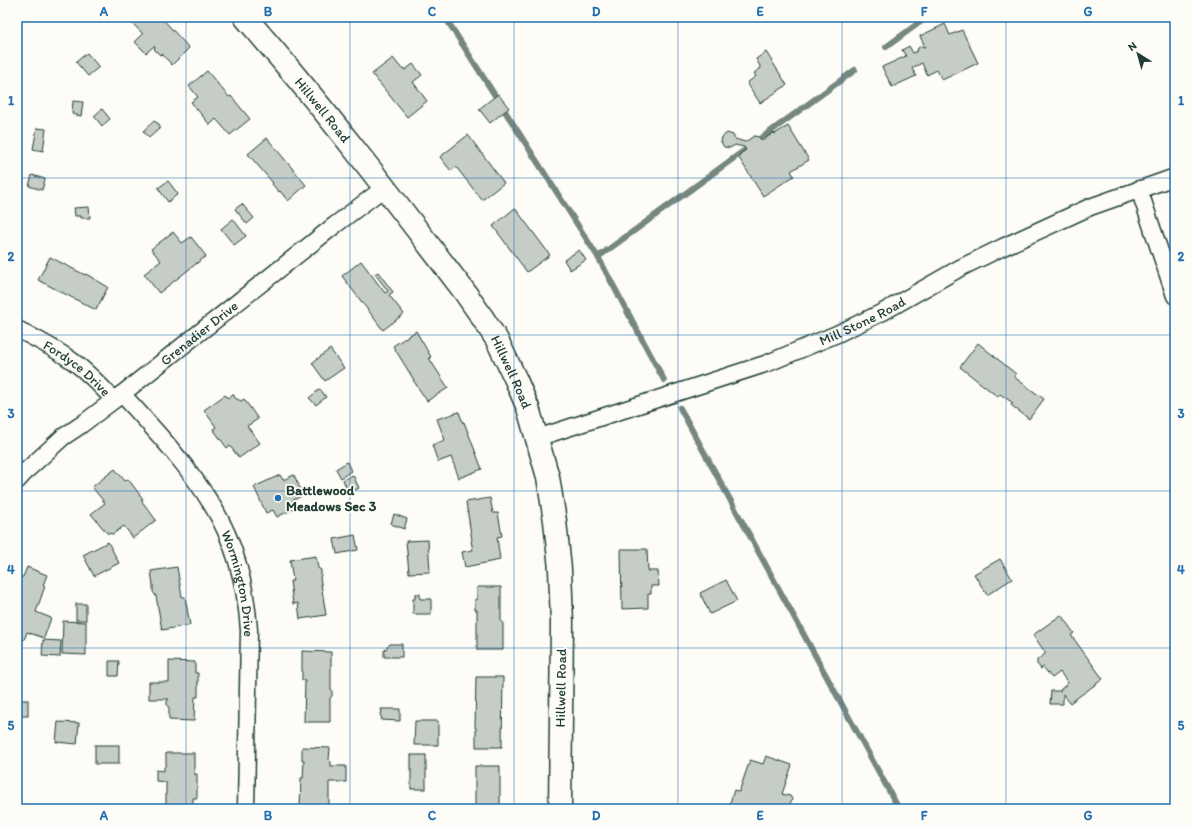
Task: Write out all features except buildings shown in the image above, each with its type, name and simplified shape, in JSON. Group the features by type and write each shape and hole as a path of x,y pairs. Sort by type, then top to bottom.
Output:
{"street":[{"name":"Hillwell Road","path":"244,17 309,93 464,291 497,340 528,408 548,477 555,520 560,569 562,623 560,809"},
{"name":"Mill Stone Road","path":"537,438 768,363 837,334 883,312 960,268 1003,247 1090,208 1175,177"},
{"name":"Grenadier Drive","path":"17,482 28,469 63,436 118,397 384,188"},
{"path":"1139,189 1175,296"},
{"name":"Fordyce Drive","path":"17,329 72,360 96,381 118,397"},
{"name":"Wormington Drive","path":"118,397 180,458 213,505 230,542 240,574 247,608 248,630 246,809"}],"waterway":[{"path":"445,17 598,257 664,380"},
{"path":"886,47 927,17"},
{"path":"598,257 855,70"},
{"path":"680,408 899,809"}],"place":[{"name":"Battlewood Meadows Sec 3","path":"278,498"}]}
